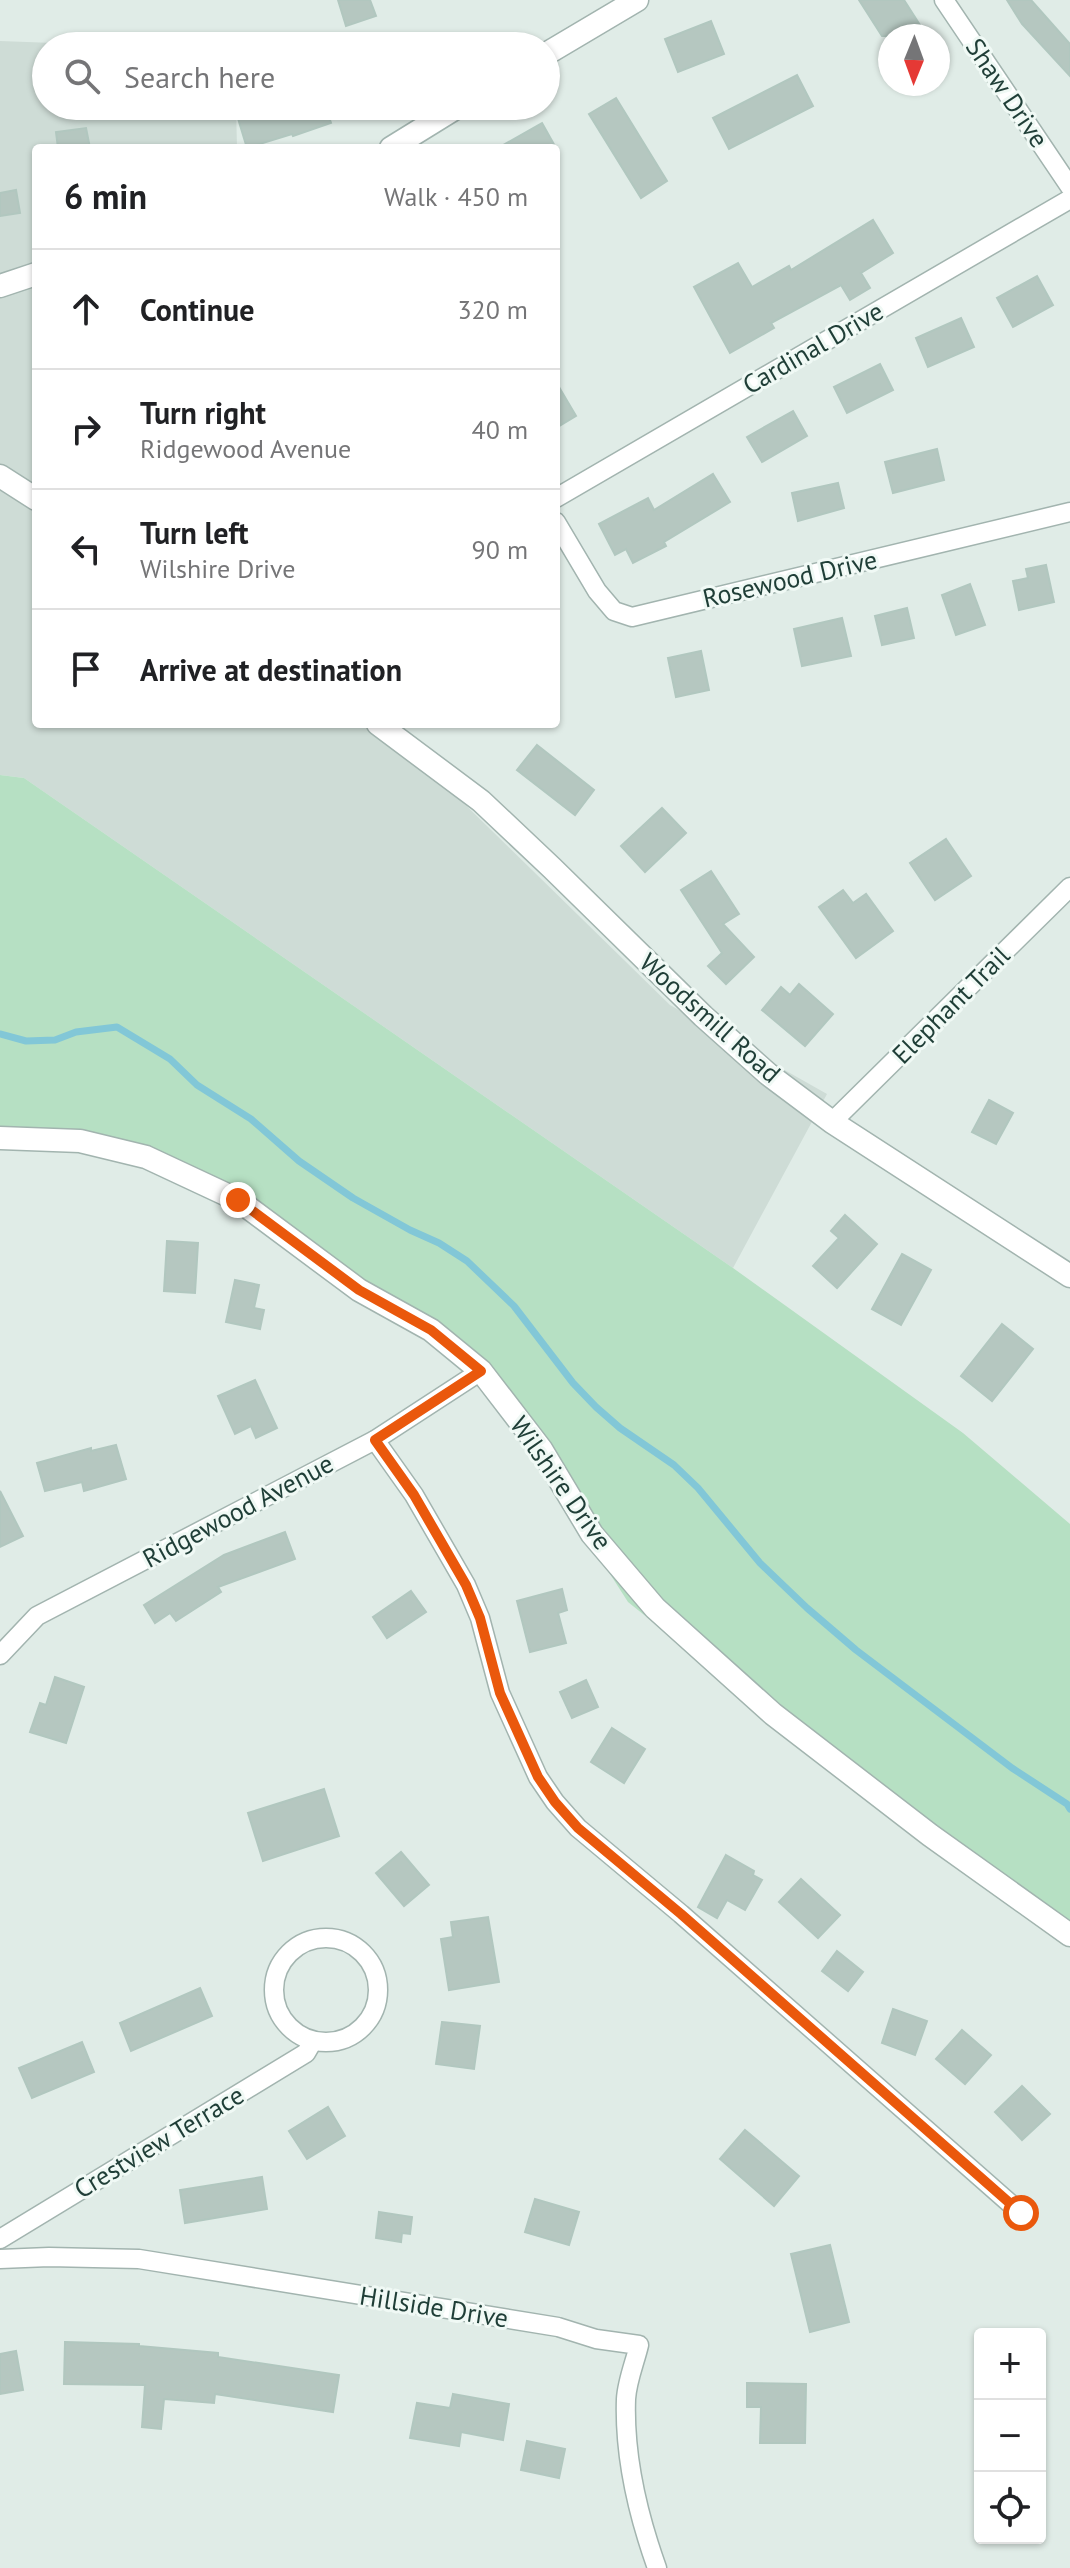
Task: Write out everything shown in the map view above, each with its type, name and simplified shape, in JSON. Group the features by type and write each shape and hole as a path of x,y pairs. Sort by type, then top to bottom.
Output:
{"street":[{"path":"560,46 637,0"},
{"name":"Shaw Drive","path":"944,0 1070,187"},
{"path":"397,144 436,120"},
{"name":"Cardinal Drive","path":"560,496 1070,199"},
{"path":"0,286 32,275"},
{"path":"0,476 32,496"},
{"name":"Rosewood Drive","path":"560,529 597,591 614,611 632,617 1070,512"},
{"name":"Woodsmill Road","path":"383,728 481,801 703,1016 768,1074 832,1122 1070,1276"},
{"name":"Elephant Trail","path":"832,1122 1070,887"},
{"name":"Wilshire Drive","path":"0,1138 80,1141 146,1157 238,1200 359,1290 431,1330 481,1371 541,1449 592,1534 655,1608 773,1714 930,1835 1070,1935"},
{"name":"Ridgewood Avenue","path":"0,1655 37,1616 375,1440 481,1371"},
{"path":"375,1440 414,1495 466,1585 480,1618 500,1693 538,1777 555,1802 578,1828 681,1914 1021,2213"},
{"path":"317,1938 335,1938 352,1944 365,1954 379,1985 378,2002 372,2017 361,2030 347,2039 313,2041 297,2034 284,2022 276,2006 273,1988 277,1970 286,1955 300,1944 317,1938"},
{"name":"Crestview Terrace","path":"0,2239 306,2053 313,2041"},
{"name":"Hillside Drive","path":"0,2259 139,2259 558,2327 596,2339 639,2345 626,2396 627,2432 638,2513 657,2568"}],"shaded area":[{"path":"0,41 32,42 32,120 236,120 237,144 32,144 32,728 396,728 391,732 670,1005 827,1094 733,1268 24,778 0,775"}],"green space":[{"path":"0,775 24,778 733,1268 963,1433 1070,1524 1070,1935 700,1660 628,1602 489,1385 354,1279 143,1151 0,1145"}],"building":[{"path":"338,0 370,0 376,16 346,26"},
{"path":"859,0 904,0 919,24 878,24 878,30"},
{"path":"1007,0 1031,0 1070,44 1070,76 1022,24"},
{"path":"711,21 724,54 678,72 665,39"},
{"path":"797,75 813,106 729,149 713,118"},
{"path":"616,98 667,181 641,198 589,114"},
{"path":"238,120 330,120 331,123 293,136 246,144"},
{"path":"542,123 554,144 505,144"},
{"path":"86,128 89,144 58,144 56,132"},
{"path":"16,190 20,213 0,216 0,193"},
{"path":"873,220 893,253 861,273 870,288 850,300 841,285 771,323 774,328 730,353 694,287 738,263 752,287 789,266 791,270"},
{"path":"1037,276 1053,305 1013,327 997,298"},
{"path":"961,318 974,347 928,367 916,338"},
{"path":"880,364 893,390 847,413 834,387"},
{"path":"560,389 576,416 560,426"},
{"path":"793,411 807,436 762,462 747,437"},
{"path":"937,449 944,480 893,493 885,462"},
{"path":"713,474 730,502 664,542 666,546 633,563 626,549 615,555 599,524 648,498 654,510"},
{"path":"838,483 844,508 798,521 792,493"},
{"path":"1046,565 1054,602 1019,610 1013,581 1028,578 1026,569"},
{"path":"970,584 985,625 956,635 942,595"},
{"path":"907,608 914,638 882,645 875,616"},
{"path":"842,618 851,656 802,666 794,629"},
{"path":"701,651 709,690 676,697 668,658"},
{"path":"537,745 594,790 575,815 517,770"},
{"path":"662,808 686,833 645,872 621,846"},
{"path":"946,839 971,876 935,900 910,863"},
{"path":"711,871 739,914 723,924 754,957 726,984 708,966 722,953 681,890"},
{"path":"843,890 853,903 866,894 893,931 856,958 819,907"},
{"path":"799,984 833,1014 805,1046 762,1010 781,987 790,995"},
{"path":"989,1100 1013,1113 996,1144 972,1132"},
{"path":"845,1215 877,1244 837,1288 813,1266 839,1238 831,1231"},
{"path":"167,1241 198,1243 195,1293 164,1291"},
{"path":"902,1254 931,1270 901,1325 872,1309"},
{"path":"235,1280 259,1285 254,1308 264,1310 260,1329 226,1322"},
{"path":"1002,1324 1033,1349 992,1401 961,1376"},
{"path":"255,1380 277,1428 256,1438 251,1426 235,1434 218,1396"},
{"path":"116,1445 126,1479 84,1491 82,1482 45,1491 37,1463 91,1448 91,1451"},
{"path":"0,1491 23,1536 0,1547"},
{"path":"285,1532 295,1559 218,1587 221,1592 176,1621 170,1613 155,1623 144,1605 224,1555"},
{"path":"562,1589 567,1610 558,1613 566,1643 530,1652 517,1601"},
{"path":"411,1591 426,1612 387,1638 373,1617"},
{"path":"55,1677 84,1687 66,1743 30,1732 40,1703 46,1705"},
{"path":"586,1680 598,1707 572,1718 560,1692"},
{"path":"612,1728 645,1749 624,1783 591,1762"},
{"path":"324,1789 339,1836 263,1861 248,1813"},
{"path":"401,1852 429,1885 404,1906 376,1873"},
{"path":"726,1855 754,1871 753,1875 762,1880 745,1910 727,1900 717,1918 698,1907"},
{"path":"801,1879 840,1915 818,1938 779,1902"},
{"path":"488,1917 499,1982 449,1990 441,1939 453,1937 451,1922"},
{"path":"837,1951 863,1972 848,1991 822,1971"},
{"path":"200,1988 212,2016 131,2051 120,2023"},
{"path":"893,2009 927,2021 915,2055 882,2043"},
{"path":"442,2022 480,2026 474,2069 436,2064"},
{"path":"962,2030 991,2055 965,2084 936,2059"},
{"path":"82,2042 94,2072 32,2098 19,2068"},
{"path":"1022,2086 1050,2114 1022,2140 995,2112"},
{"path":"328,2107 345,2136 307,2159 289,2131"},
{"path":"745,2130 799,2176 774,2206 720,2159"},
{"path":"262,2177 267,2209 185,2223 180,2190"},
{"path":"535,2199 579,2212 569,2245 525,2232"},
{"path":"379,2212 412,2217 410,2234 402,2233 401,2242 376,2238"},
{"path":"830,2245 849,2322 810,2332 791,2254"},
{"path":"65,2342 139,2344 218,2353 218,2357 339,2375 333,2412 215,2394 214,2403 164,2399 161,2429 142,2427 145,2385 64,2384"},
{"path":"16,2351 23,2390 0,2394 0,2354"},
{"path":"747,2383 806,2384 805,2443 760,2443 761,2407 747,2407"},
{"path":"453,2394 509,2404 503,2440 461,2432 459,2446 410,2438 417,2403 450,2408"},
{"path":"527,2441 565,2449 559,2478 521,2470"}],"waterway":[{"path":"0,1034 26,1041 55,1040 76,1032 117,1027 170,1059 197,1085 251,1119 299,1161 353,1198 467,1261 514,1306 573,1383 596,1407 620,1428 674,1465 698,1488 760,1563 807,1608 856,1650 1070,1809"}],"route":[{"path":"238,1200 359,1290 431,1330 481,1371 375,1440 414,1495 466,1585 480,1618 500,1693 538,1777 555,1802 578,1828 681,1914 1021,2213"}]}
